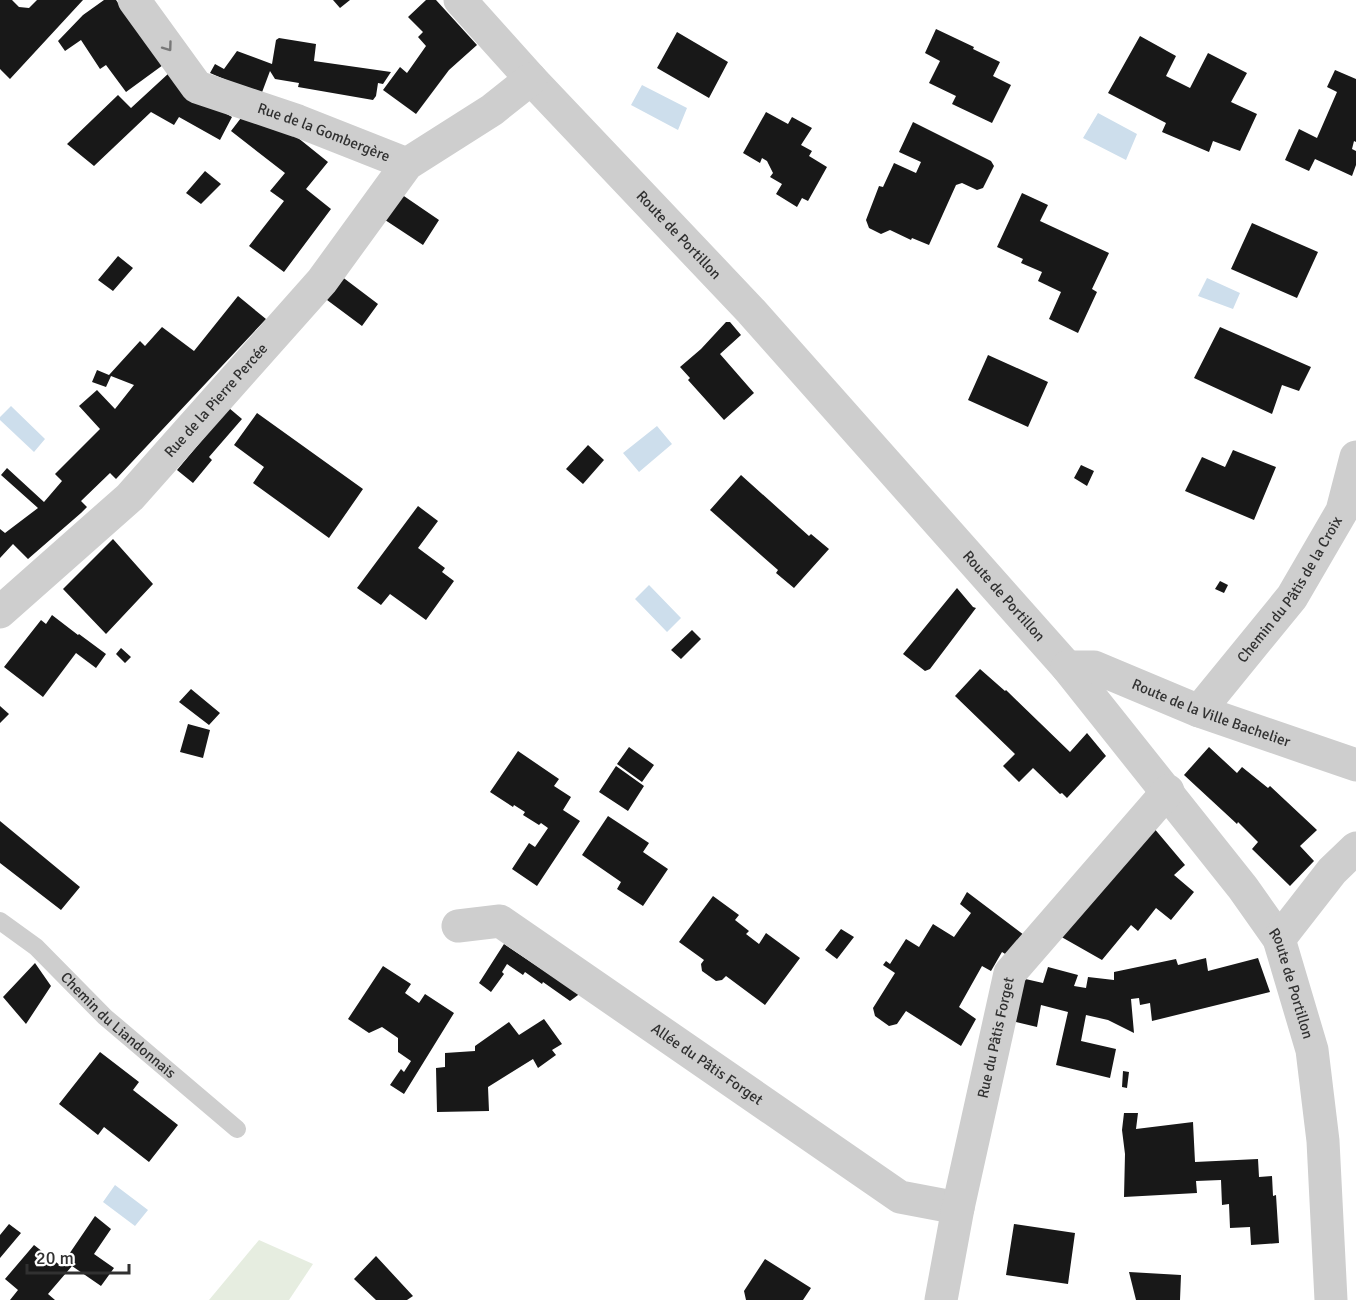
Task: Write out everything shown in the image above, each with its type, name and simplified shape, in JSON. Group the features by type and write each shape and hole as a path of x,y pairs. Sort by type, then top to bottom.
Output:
{"street":[{"name":"Rue de la Gombergère","path":"134,0 197,87 298,121 407,164 492,110 531,79"},
{"name":"Route de Portillon","path":"460,0 531,79 751,311 1067,667 1244,888 1279,939 1312,1050 1323,1141 1331,1300"},
{"name":"Rue de la Pierre Percée","path":"0,612 130,497 322,281 407,164"},
{"name":"Chemin du Pâtis de la Croix","path":"1199,711 1292,597 1342,511 1356,457"},
{"name":"Route de la Ville Bachelier","path":"1067,667 1094,667 1199,711 1356,765"},
{"name":"Rue du Pâtis Forget","path":"941,1300 958,1208 1010,973 1168,791"},
{"path":"1279,939 1332,871 1356,848"},
{"name":"Allée du Pâtis Forget","path":"458,926 500,921 900,1197 958,1208"}],"lane":[{"name":"Chemin du Liandonnais","path":"0,921 36,946 105,1017 237,1130"}],"shaded area":[{"path":"259,1240 313,1264 289,1300 209,1300"}],"water":[{"path":"642,85 687,108 678,130 631,105"},
{"path":"1098,113 1137,134 1126,160 1083,138"},
{"path":"1207,278 1240,293 1233,309 1198,296"},
{"path":"11,406 45,439 34,452 0,420 0,417"},
{"path":"657,426 672,444 639,472 623,453"},
{"path":"649,585 681,618 667,632 635,599"},
{"path":"115,1185 148,1210 135,1226 103,1202"}],"building":[{"path":"0,0 12,0 19,7 29,8 37,0 83,0 10,79 0,69"},
{"path":"104,0 116,0 163,65 126,92 106,65 100,69 81,40 65,51 58,41 83,15"},
{"path":"333,0 350,0 340,8"},
{"path":"426,0 436,0 477,45 449,70 416,114 383,90 400,67 407,73 426,46 418,37 423,32 408,17"},
{"path":"936,29 1000,62 993,76 1011,85 992,123 952,104 956,96 929,83 940,61 925,53"},
{"path":"677,32 728,62 709,98 657,68"},
{"path":"1140,36 1176,56 1166,76 1190,88 1208,53 1247,73 1231,102 1257,114 1240,151 1213,141 1209,152 1162,132 1166,123 1108,93"},
{"path":"279,38 316,44 314,61 391,72 383,84 378,83 373,100 298,87 299,83 275,79 270,71 261,95 210,73 215,64 224,69 237,51 272,64 276,40"},
{"path":"1335,70 1356,79 1356,142 1354,141 1352,149 1356,151 1356,165 1352,176 1315,159 1309,171 1285,160 1299,129 1317,138 1337,92 1327,87"},
{"path":"169,73 179,87 232,117 220,140 179,117 174,125 151,112 94,166 67,144 118,95 131,108"},
{"path":"766,112 788,124 792,117 812,128 801,145 812,151 809,156 827,167 808,201 802,198 797,207 776,194 782,184 770,177 773,173 767,161 762,158 760,163 743,153"},
{"path":"244,114 282,125 328,162 306,189 331,209 284,272 249,246 284,201 270,191 285,173 231,131"},
{"path":"913,122 991,161 994,166 983,188 977,190 962,183 956,185 929,245 890,230 881,234 869,228 866,220 879,186 883,187 894,163 916,173 921,162 899,152"},
{"path":"205,171 221,184 201,204 186,193"},
{"path":"398,192 439,220 423,245 379,216"},
{"path":"1022,193 1048,205 1040,221 1109,253 1092,289 1097,292 1078,333 1049,319 1061,292 1038,281 1042,272 1021,263 1023,259 997,247"},
{"path":"1252,223 1318,252 1297,298 1231,269"},
{"path":"118,256 133,268 113,291 98,280"},
{"path":"341,276 378,304 362,326 323,297"},
{"path":"238,296 266,319 116,479 110,473 81,501 87,507 81,513 28,559 13,544 0,558 0,529 5,533 38,508 1,475 7,468 44,502 62,481 55,474 100,429 79,406 97,390 115,409 134,385 111,376 106,387 92,382 97,370 109,375 140,341 145,346 162,327 194,351"},
{"path":"726,322 730,322 741,335 720,354 754,393 724,420 688,380 690,378 680,367 701,349"},
{"path":"1220,327 1311,367 1299,391 1282,385 1272,414 1194,378"},
{"path":"988,355 1048,382 1028,427 968,400"},
{"path":"229,408 242,419 209,457 212,460 193,483 177,470"},
{"path":"257,413 363,489 329,538 253,483 264,467 234,445"},
{"path":"588,445 604,460 583,484 566,469"},
{"path":"1233,450 1276,467 1254,520 1185,491 1202,457 1225,467"},
{"path":"1081,465 1094,471 1087,486 1074,478"},
{"path":"741,475 809,536 811,534 829,549 794,588 776,573 778,570 710,510"},
{"path":"418,506 438,521 418,548 445,568 442,572 454,581 426,620 390,594 381,605 357,588"},
{"path":"113,539 153,584 106,634 63,589"},
{"path":"1220,581 1228,585 1224,593 1215,589"},
{"path":"957,588 976,608 930,669 925,671 903,654"},
{"path":"52,615 106,654 96,668 76,653 43,697 4,667 41,620 46,624"},
{"path":"692,630 701,639 681,659 671,650"},
{"path":"121,648 131,657 125,663 116,654"},
{"path":"980,669 1006,690 1070,752 1087,733 1106,756 1067,798 1033,768 1019,782 1003,766 1015,754 955,696"},
{"path":"191,689 220,713 209,725 179,702"},
{"path":"0,706 9,714 0,723"},
{"path":"188,724 210,730 203,758 180,752"},
{"path":"629,747 654,765 642,782 617,764"},
{"path":"1209,747 1237,773 1242,767 1268,788 1270,786 1317,830 1300,846 1314,861 1290,886 1252,849 1258,842 1184,775"},
{"path":"518,751 559,779 554,786 571,797 563,810 580,821 537,886 512,869 529,843 535,847 548,828 541,823 539,825 523,815 525,812 490,792"},
{"path":"616,766 644,786 628,811 599,792"},
{"path":"608,816 649,843 643,852 668,869 643,906 617,889 621,882 582,855"},
{"path":"0,821 80,887 61,910 0,863"},
{"path":"1153,827 1185,865 1174,875 1194,892 1171,920 1156,908 1138,931 1131,925 1102,960 1058,935"},
{"path":"967,892 1024,935 1010,957 1002,952 991,971 982,966 959,1007 976,1019 961,1046 906,1011 897,1024 889,1026 875,1016 873,1008 895,973 883,965 886,961 890,964 906,939 919,947 933,924 954,937 971,913 960,904"},
{"path":"713,896 739,915 735,920 749,931 746,934 759,944 766,933 800,958 765,1005 726,976 716,981 702,971 701,964 704,960 679,942"},
{"path":"841,929 854,937 837,959 825,950"},
{"path":"504,944 579,994 570,1001 543,982 542,984 525,972 523,975 507,964 502,972 504,974 491,992 479,983"},
{"path":"1206,958 1208,971 1258,958 1270,992 1152,1021 1150,1003 1140,1005 1139,998 1131,999 1134,1033 1108,1020 1086,1015 1081,1041 1116,1049 1110,1078 1056,1065 1068,1012 1041,1005 1037,1027 1012,1021 1021,978 1043,983 1048,967 1078,975 1074,986 1086,988 1088,977 1114,980 1114,972 1176,959 1178,965"},
{"path":"35,963 51,986 26,1024 3,997"},
{"path":"383,966 411,984 405,993 419,1003 425,994 454,1013 404,1094 390,1085 401,1069 404,1072 411,1061 398,1052 398,1038 382,1027 369,1033 348,1019"},
{"path":"544,1019 562,1044 552,1050 556,1055 538,1068 533,1059 488,1087 489,1111 437,1112 436,1068 445,1067 445,1053 475,1051 475,1046 509,1022 519,1035"},
{"path":"100,1052 139,1082 133,1090 178,1125 149,1162 104,1127 98,1135 59,1104"},
{"path":"1123,1071 1129,1072 1127,1088 1122,1087"},
{"path":"1124,1113 1138,1113 1136,1129 1193,1122 1195,1162 1258,1159 1259,1177 1272,1176 1273,1196 1276,1195 1279,1243 1251,1245 1250,1227 1230,1228 1229,1204 1222,1205 1221,1180 1196,1181 1197,1193 1124,1197 1125,1154 1122,1130"},
{"path":"95,1216 111,1229 94,1254 114,1268 101,1286 72,1266 48,1294 55,1300 10,1300 18,1290 5,1279 34,1245 61,1266"},
{"path":"9,1224 21,1233 0,1258 0,1235"},
{"path":"1014,1224 1075,1233 1068,1284 1006,1275"},
{"path":"376,1256 413,1296 407,1300 376,1300 354,1279"},
{"path":"765,1259 811,1288 803,1300 746,1300 744,1291"},
{"path":"1129,1272 1181,1275 1180,1300 1136,1300"}]}
